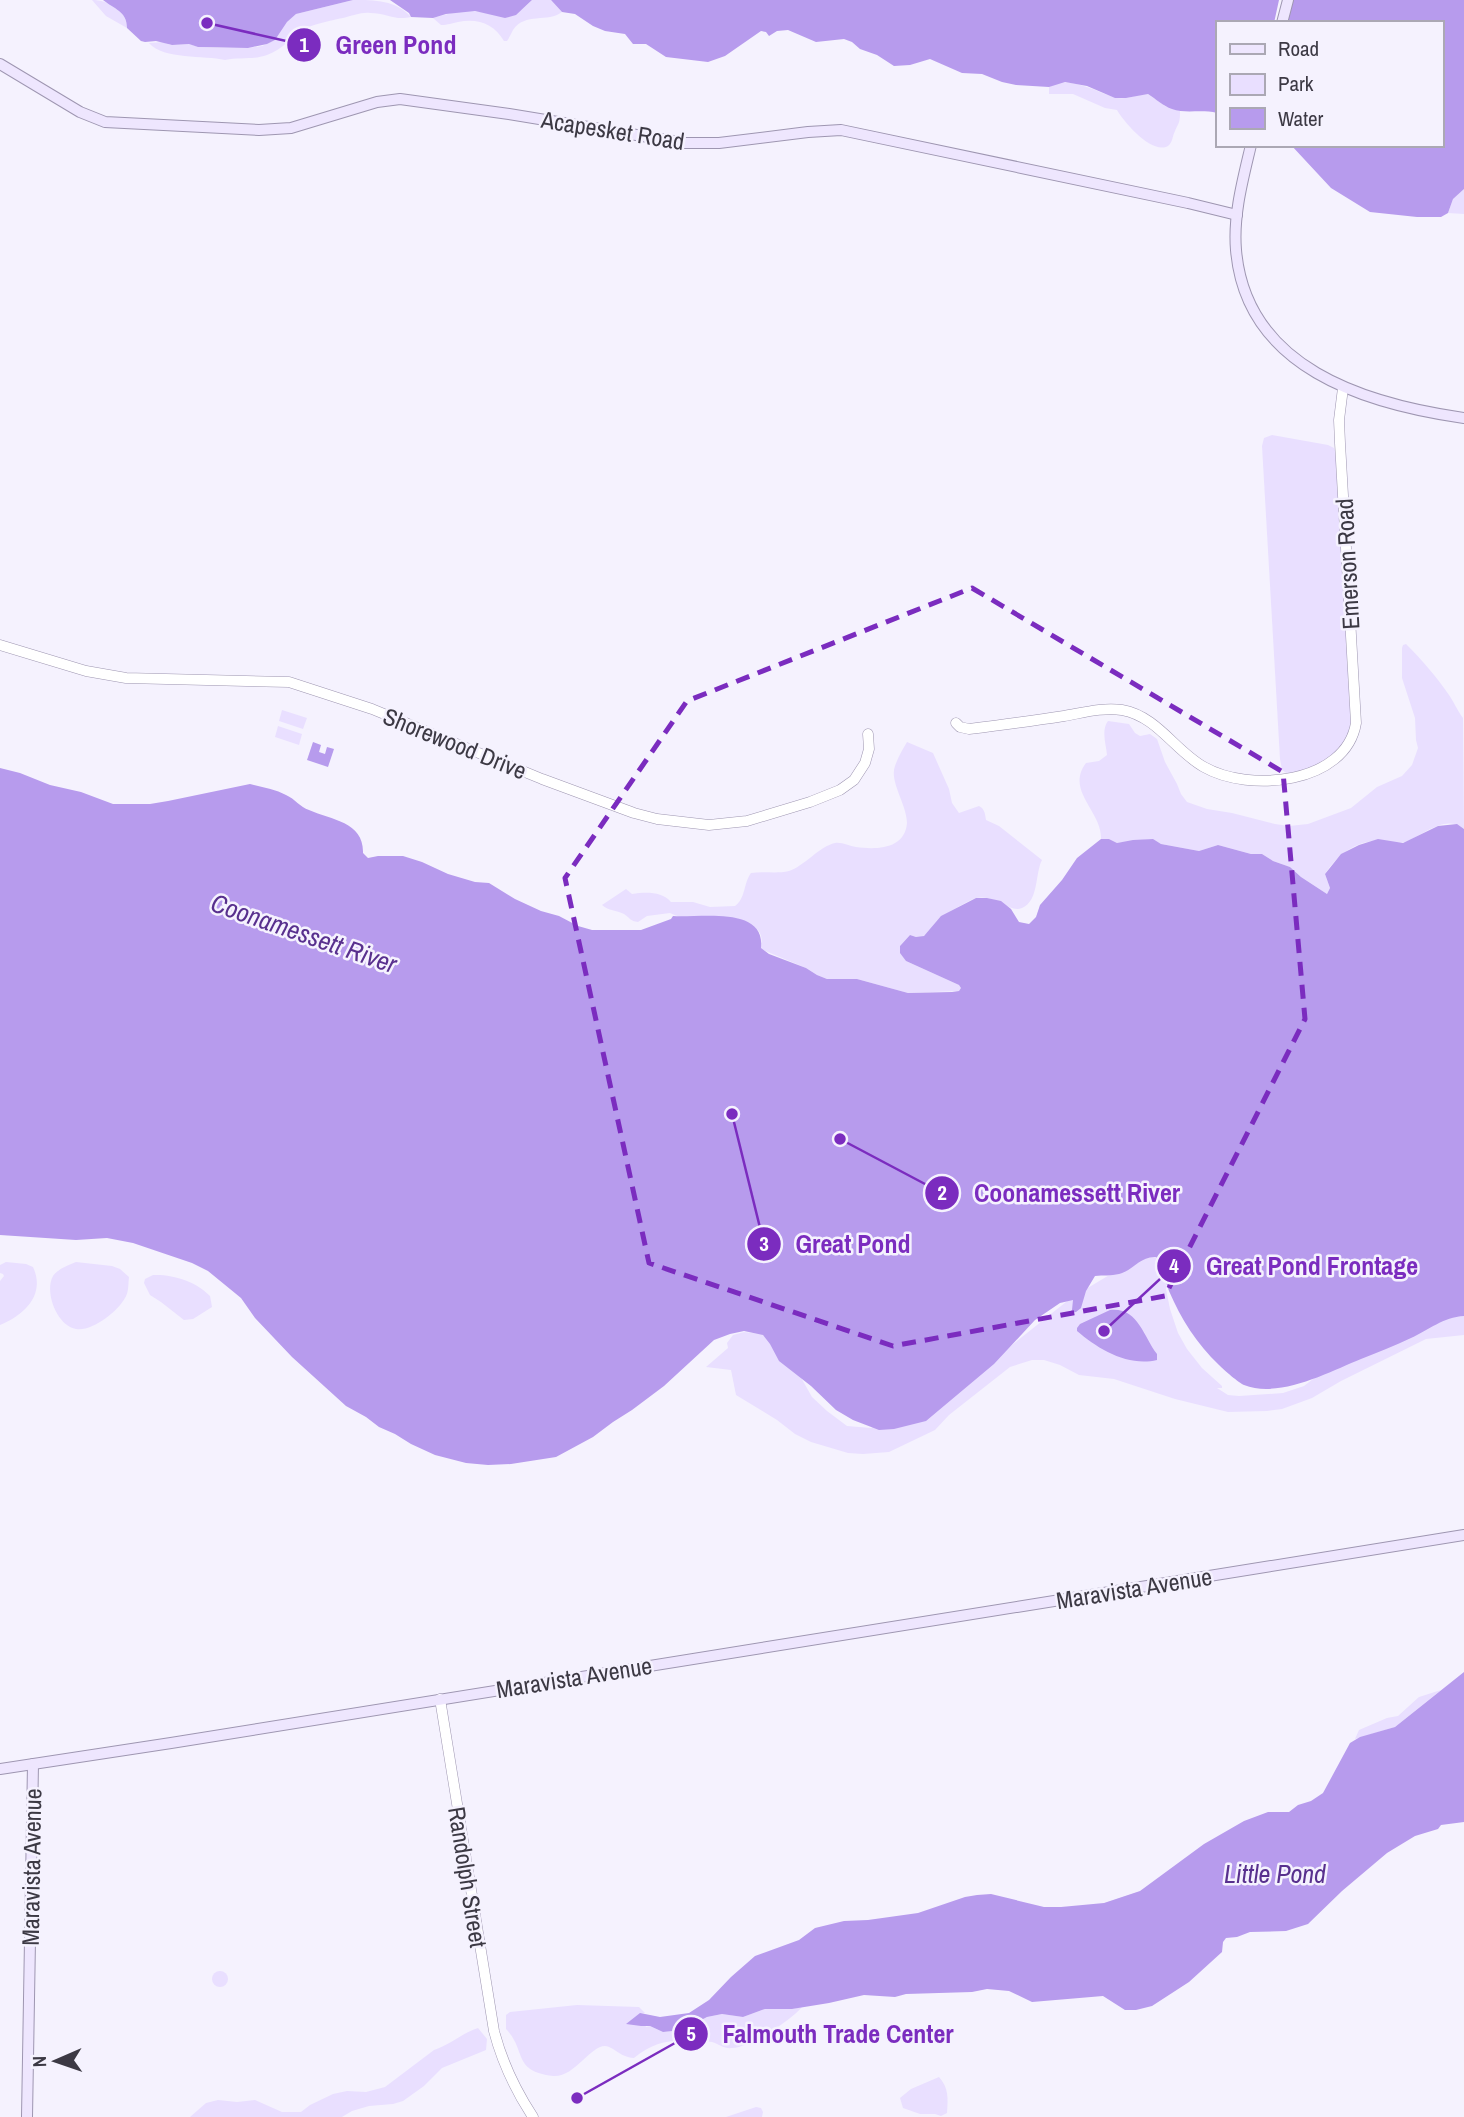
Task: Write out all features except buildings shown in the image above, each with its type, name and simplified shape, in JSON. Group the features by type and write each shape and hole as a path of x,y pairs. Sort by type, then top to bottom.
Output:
{"main road":[{"path":"1283,21 1288,0"},
{"name":"Acapesket Road","path":"0,64 80,112 112,123 239,130 282,129 377,102 400,99 685,143 719,143 808,132 841,131 1237,215"},
{"path":"1251,147 1237,215 1237,261 1244,289 1260,320 1272,336 1319,376 1343,388 1416,409 1464,418"},
{"name":"Maravista Avenue","path":"27,2117 33,1764 1464,1535"},
{"path":"0,1769 33,1764"}],"street":[{"name":"Emerson Road","path":"956,723 969,729 1100,710 1123,710 1148,721 1204,768 1236,777 1261,780 1290,778 1318,769 1343,753 1353,739 1356,710 1339,420 1343,388"},
{"name":"Shorewood Drive","path":"0,645 86,671 126,678 289,682 372,709 542,779 634,813 657,819 709,825 747,821 840,790 854,780 865,763 869,749 868,734"},
{"name":"Randolph Street","path":"440,1699 489,2012 500,2053 533,2117"}],"highlighted area":[{"path":"972,588 1283,772 1305,1019 1165,1296 893,1346 649,1263 565,878 687,701"}],"green space":[{"path":"92,0 116,7 124,16 127,28 106,16"},
{"path":"353,0 392,4 411,17 367,13 324,22 307,28 273,52 252,58 225,60 174,55 149,43 218,48 262,46 275,40 296,14"},
{"path":"532,0 551,0 562,12 524,21 513,30 507,41 490,26 479,22 441,25 433,18 467,11 510,16"},
{"path":"1060,82 1081,85 1118,98 1148,94 1165,106 1180,111 1171,143 1162,148 1147,142 1117,110 1105,108 1073,94 1049,94 1049,87"},
{"path":"1464,189 1464,214 1448,213 1453,199"},
{"path":"1272,435 1328,445 1334,448 1337,456 1353,721 1344,747 1318,767 1288,774 1282,770 1280,759 1262,446 1264,438"},
{"path":"1406,644 1439,681 1463,718 1464,829 1450,823 1442,824 1405,842 1374,841 1357,845 1342,854 1325,874 1330,888 1327,894 1290,867 1262,854 1251,854 1218,845 1199,851 1161,844 1152,839 1117,843 1101,839 1100,829 1080,783 1086,763 1099,761 1107,755 1104,733 1108,721 1129,724 1140,736 1150,734 1157,739 1165,762 1187,802 1275,824 1308,824 1351,808 1377,787 1402,776 1412,765 1418,748 1415,718 1402,678 1402,648"},
{"path":"282,710 307,718 303,729 279,721"},
{"path":"278,726 302,734 299,745 275,737"},
{"path":"907,742 933,753 949,789 952,803 959,813 979,806 984,810 986,820 999,826 1042,860 1034,893 1022,908 1012,908 986,898 971,900 941,917 923,936 910,935 900,946 906,961 959,985 962,988 959,991 908,993 857,979 827,979 763,950 759,932 741,920 730,917 689,918 670,913 647,916 638,922 602,905 626,889 632,894 658,894 671,902 693,902 710,907 735,906 741,899 751,873 789,871 835,843 881,848 896,843 905,832 907,823 894,772"},
{"path":"1157,1249 1167,1278 1170,1309 1178,1333 1202,1368 1222,1386 1217,1388 1228,1395 1283,1393 1304,1386 1331,1365 1464,1312 1464,1335 1426,1339 1312,1398 1282,1409 1267,1411 1228,1412 1175,1399 1114,1379 1079,1375 1044,1360 1032,1360 1010,1367 949,1415 935,1430 889,1452 863,1454 848,1453 811,1442 795,1434 736,1395 731,1370 706,1367 728,1348 727,1343 733,1335 744,1332 762,1334 795,1367 812,1397 827,1411 847,1426 871,1428 1002,1353 1071,1298"},
{"path":"6,1262 33,1267 37,1286 35,1295 24,1310 0,1325 0,1281 4,1276 0,1273 0,1265"},
{"path":"76,1262 112,1266 129,1277 128,1291 117,1309 97,1324 82,1329 69,1327 63,1322 54,1307 50,1291 53,1276"},
{"path":"153,1275 192,1283 210,1296 212,1307 193,1319 184,1320 150,1295 144,1283 145,1279"},
{"path":"1441,1690 1395,1727 1355,1739 1359,1730 1398,1716 1419,1697"},
{"path":"217,1971 223,1971 228,1979 226,1985 217,1987 212,1982 212,1976"},
{"path":"577,2005 639,2007 645,2013 640,2014 646,2027 663,2032 682,2030 707,2017 722,2014 743,2017 765,2009 802,2007 770,2032 740,2047 726,2048 706,2041 670,2041 648,2048 634,2058 605,2046 599,2047 561,2075 553,2076 531,2070 506,2029 506,2015 510,2012"},
{"path":"478,2028 487,2039 486,2050 442,2068 424,2086 403,2101 369,2106 342,2117 190,2117 206,2103 218,2100 255,2100 282,2112 301,2112 333,2094 347,2091 366,2092 385,2087 434,2050"},
{"path":"939,2077 948,2098 947,2113 941,2116 920,2114 903,2108 900,2098 911,2089"},
{"path":"756,2107 761,2108 762,2117 726,2117"}],"water":[{"path":"103,0 353,0 296,14 275,40 248,48 198,47 141,41 127,28 122,14"},
{"path":"390,0 532,0 516,15 505,18 475,11 433,18 411,17"},
{"path":"551,0 1279,0 1274,21 1216,21 1216,113 1177,110 1148,94 1115,98 1087,86 1065,82 1049,87 1016,85 982,74 962,73 930,59 894,66 844,39 816,42 788,30 777,31 769,36 761,31 725,56 708,62 666,57 646,44 633,44 625,34 605,31 575,14 562,12"},
{"path":"1289,0 1464,0 1464,189 1453,199 1448,213 1441,217 1417,217 1370,212 1331,188 1293,147 1443,147 1443,21 1288,21"},
{"path":"313,742 321,745 319,752 325,754 327,747 334,749 328,767 307,760"},
{"path":"0,768 113,804 150,804 250,784 264,787 282,793 306,809 352,828 368,858 403,856 448,874 489,883 515,899 578,926 592,930 641,930 673,916 729,917 753,925 760,934 761,948 769,954 817,975 827,979 857,979 908,993 952,992 961,988 906,961 900,953 900,946 910,935 924,936 941,916 976,898 1001,901 1011,909 1019,922 1029,924 1036,917 1040,905 1077,858 1101,839 1117,843 1153,839 1161,844 1199,851 1218,845 1251,854 1262,854 1290,867 1327,894 1330,888 1325,874 1341,854 1378,839 1403,843 1438,826 1457,824 1464,829 1464,1316 1443,1321 1418,1335 1319,1377 1273,1389 1258,1388 1239,1382 1204,1349 1184,1321 1167,1287 1161,1264 1156,1257 1150,1257 1119,1274 1095,1276 1086,1291 1081,1308 1069,1313 1073,1300 1060,1303 1035,1320 994,1364 926,1421 879,1430 853,1420 836,1410 779,1361 763,1335 744,1331 714,1340 664,1386 632,1410 593,1437 556,1457 488,1465 466,1463 435,1455 379,1427 346,1406 292,1357 255,1318 241,1298 208,1271 133,1243 107,1238 76,1240 0,1235"},
{"path":"1110,1310 1127,1313 1139,1324 1157,1354 1157,1360 1146,1362 1124,1359 1094,1344 1077,1331 1080,1324"},
{"name":"Little Pond","path":"1464,1672 1464,1822 1441,1825 1438,1829 1415,1836 1387,1853 1308,1924 1286,1931 1250,1932 1226,1938 1222,1952 1189,1982 1152,2006 1125,2010 1103,1996 1032,2002 1009,1991 987,1989 895,1997 864,1995 792,2009 765,2009 743,2017 722,2014 707,2017 682,2030 663,2032 650,2026 626,2024 640,2013 660,2017 689,2013 709,2000 755,1956 799,1940 815,1928 844,1921 918,1913 977,1895 991,1894 1044,1907 1061,1907 1104,1903 1140,1891 1204,1844 1244,1821 1268,1812 1289,1812 1323,1793 1350,1743 1360,1737 1395,1727"}],"place":[{"name":"Green Pond","path":"207,23"},
{"name":"Great Pond","path":"732,1114"},
{"name":"Coonamessett River","path":"840,1139"},
{"name":"Great Pond Frontage","path":"1104,1331"},
{"name":"Falmouth Trade Center","path":"577,2098"}]}
